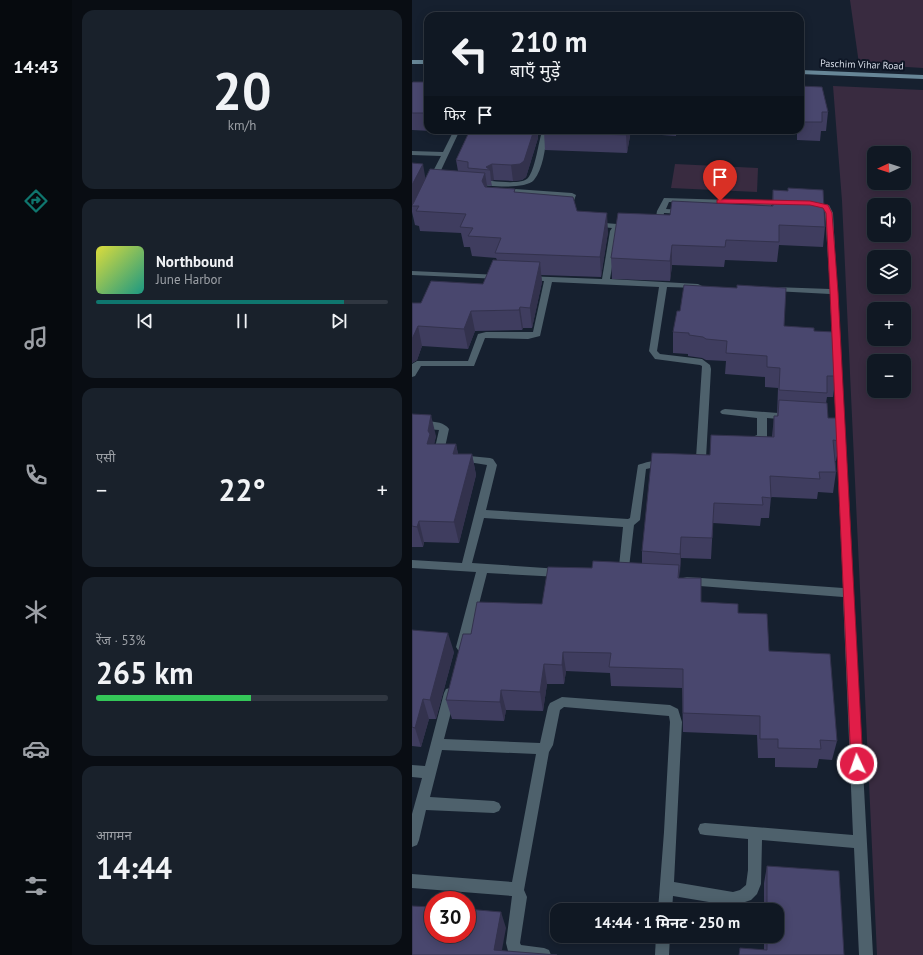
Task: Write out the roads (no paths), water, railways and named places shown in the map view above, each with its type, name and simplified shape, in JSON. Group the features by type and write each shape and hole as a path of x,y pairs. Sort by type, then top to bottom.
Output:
{"street":[{"path":"412,62 424,62"},
{"name":"Paschim Vihar Road","path":"804,72 923,76"},
{"path":"438,186 430,186 455,134"},
{"path":"466,134 472,136 483,134"},
{"path":"536,135 540,134"},
{"path":"545,134 533,175 529,181 520,184 470,185 572,195 565,206 566,211 575,213"},
{"path":"412,153 445,154"},
{"path":"650,225 659,224 661,211 667,200 792,203"},
{"path":"751,214 766,214 767,203"},
{"path":"804,203 826,207 829,213 834,292 837,420 849,593 866,955"},
{"path":"661,211 691,212"},
{"path":"587,223 617,226 621,224 635,224"},
{"path":"606,282 614,231 617,226"},
{"path":"412,273 710,286"},
{"path":"412,374 416,365 420,363 470,364 481,336 528,336 537,334 549,279"},
{"path":"663,284 653,351 655,355 658,357 702,362 706,365 706,440 700,464 688,467"},
{"path":"764,289 834,292"},
{"path":"725,412 801,417"},
{"path":"740,441 757,440 762,436 762,415"},
{"path":"412,425 439,426 444,429 439,452 442,457 490,461 492,465 466,567"},
{"path":"480,514 629,523 635,520 641,468 651,464 673,466"},
{"path":"623,576 629,523"},
{"path":"412,564 569,573"},
{"path":"459,660 483,568"},
{"path":"678,580 849,593"},
{"path":"412,837 453,683"},
{"path":"516,890 543,750 547,745 554,707 562,702 670,710 674,713 676,722 665,903"},
{"path":"437,744 543,750"},
{"path":"412,771 430,772"},
{"path":"421,803 494,807"},
{"path":"706,829 861,842"},
{"path":"666,888 733,899 744,897 752,890 755,833"},
{"path":"412,881 508,888 516,890 520,896 513,942 514,950 544,955"},
{"path":"662,955 663,943"}]}
